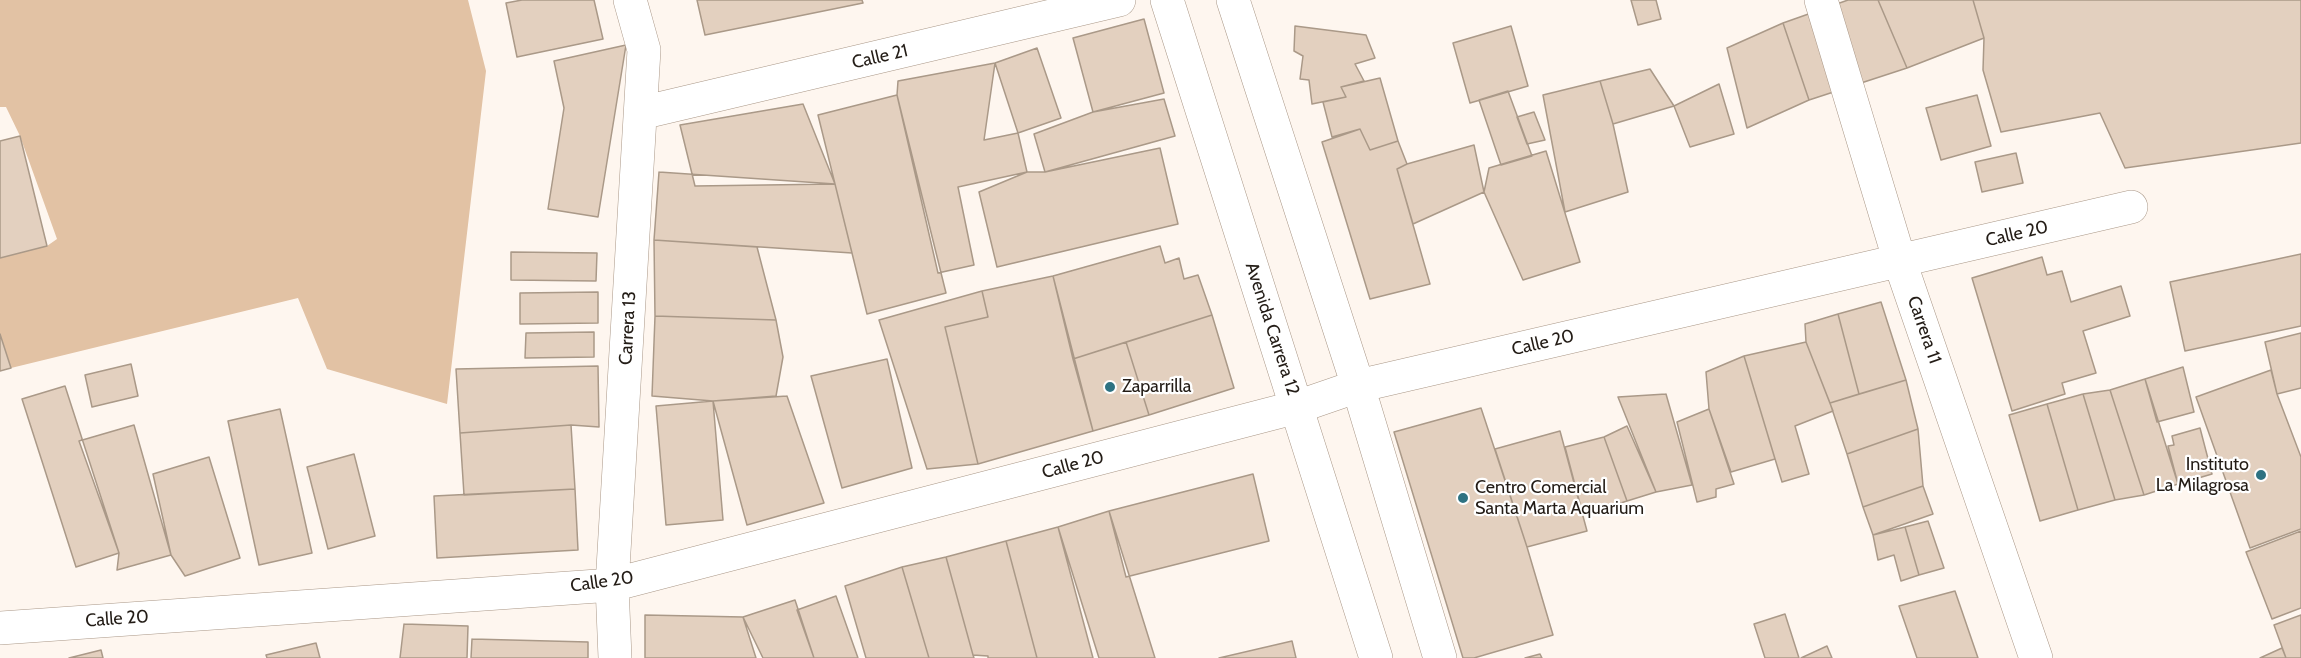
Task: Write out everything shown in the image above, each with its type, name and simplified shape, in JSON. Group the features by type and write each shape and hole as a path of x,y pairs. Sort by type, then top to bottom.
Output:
{"street":[{"name":"Carrera 13","path":"615,658 612,585 644,50 630,0"},
{"name":"Calle 21","path":"641,113 1119,0"},
{"name":"Avenida Carrera 12","path":"1167,0 1376,658"},
{"path":"1233,0 1358,386 1440,658"},
{"name":"Carrera 11","path":"1821,0 1900,262 2036,658"},
{"name":"Calle 20","path":"0,628 612,585 1297,407 1358,386 2131,207"}],"shaded area":[{"path":"0,0 468,0 486,71 447,404 327,369 298,298 11,368 0,334 0,255 47,246 57,239 20,136 6,107 0,107"}],"building":[{"path":"522,0 594,0 603,39 517,57 506,3"},
{"path":"697,0 862,0 863,3 705,35"},
{"path":"1631,0 1656,0 1661,19 1638,25"},
{"path":"1848,0 1878,0 1907,68 1809,100 1783,23"},
{"path":"1878,0 1973,0 1984,38 1907,68"},
{"path":"1973,0 2301,0 2301,143 2125,168 2100,113 2001,132 1983,70 1984,38"},
{"path":"1144,19 1164,93 1093,112 1073,38"},
{"path":"1783,23 1809,100 1747,128 1727,48"},
{"path":"1295,26 1366,35 1375,58 1355,64 1364,81 1341,87 1346,97 1312,104 1309,80 1300,79 1303,56 1294,51"},
{"path":"1511,26 1528,86 1470,103 1453,43"},
{"path":"626,45 598,217 548,209 564,108 554,61"},
{"path":"1037,48 1061,118 1018,133 995,63"},
{"path":"995,63 984,140 1018,133 1027,172 958,187 974,265 938,273 897,95 898,81"},
{"path":"1650,69 1674,106 1613,124 1600,81"},
{"path":"1380,78 1398,141 1370,150 1360,129 1332,137 1323,102 1346,97 1341,87"},
{"path":"1600,81 1613,124 1628,192 1565,212 1543,95"},
{"path":"1719,84 1734,134 1690,147 1674,106"},
{"path":"1508,91 1532,156 1501,165 1479,100"},
{"path":"897,95 946,293 867,314 818,115"},
{"path":"1977,95 1991,146 1941,160 1926,108"},
{"path":"1164,99 1175,136 1045,172 1034,134 1093,112"},
{"path":"803,104 835,184 695,186 680,125"},
{"path":"1534,112 1545,140 1527,144 1517,117"},
{"path":"1360,129 1370,150 1398,141 1407,164 1397,169 1430,284 1370,299 1322,142"},
{"path":"20,136 47,246 0,258 0,141"},
{"path":"1474,145 1484,192 1413,224 1397,169"},
{"path":"1160,148 1178,224 997,267 979,192 1027,172 1045,172"},
{"path":"1546,151 1580,262 1523,280 1484,192 1489,168"},
{"path":"2016,153 2023,183 1982,192 1975,162"},
{"path":"659,172 835,184 852,253 654,240"},
{"path":"654,240 757,247 776,320 655,316"},
{"path":"1160,246 1165,263 1179,258 1184,279 1198,275 1212,315 1073,359 1053,276"},
{"path":"511,252 597,253 596,281 511,280"},
{"path":"2301,254 2301,326 2185,351 2170,282"},
{"path":"2042,257 2047,275 2062,271 2071,302 2121,286 2130,316 2083,331 2096,373 2062,383 2065,394 2012,411 1972,278"},
{"path":"1053,276 1093,431 978,464 945,327 988,317 982,291"},
{"path":"982,291 988,317 945,327 978,464 927,469 879,320"},
{"path":"598,292 598,323 520,324 520,293"},
{"path":"1881,302 1906,380 1859,394 1838,314"},
{"path":"1838,314 1859,394 1830,403 1806,342 1805,324"},
{"path":"1212,315 1234,388 1149,415 1126,342"},
{"path":"655,316 776,320 783,357 776,396 713,401 652,396"},
{"path":"594,332 594,357 525,358 526,333"},
{"path":"2301,333 2301,388 2277,394 2265,342"},
{"path":"0,334 11,368 0,371"},
{"name":"Zaparrilla","path":"1126,342 1149,415 1093,431 1073,359"},
{"path":"1806,342 1833,411 1795,426 1809,474 1782,482 1744,356"},
{"path":"1744,356 1775,459 1731,472 1709,409 1706,372"},
{"path":"887,359 912,468 842,488 811,376"},
{"path":"131,364 138,396 92,407 85,375"},
{"path":"598,366 599,427 571,425 460,433 456,369"},
{"path":"2183,367 2194,412 2157,422 2145,379"},
{"path":"2271,370 2277,394 2301,457 2301,529 2250,548 2196,397"},
{"path":"2145,379 2178,484 2144,495 2110,390"},
{"path":"1906,380 1918,429 1847,454 1830,403"},
{"path":"65,386 119,553 76,567 22,399"},
{"path":"2110,390 2144,495 2115,500 2083,394"},
{"path":"1666,394 1692,485 1656,492 1618,397"},
{"path":"2083,394 2115,500 2078,510 2047,404"},
{"path":"787,396 824,503 747,525 713,401"},
{"path":"713,401 723,520 666,525 656,406"},
{"path":"2047,404 2078,510 2040,521 2009,415"},
{"name":"Centro Comercial Santa Marta Aquarium","path":"1481,408 1527,547 1553,635 1474,658 1463,658 1394,432"},
{"path":"280,409 312,553 259,565 228,421"},
{"path":"1709,409 1734,484 1716,489 1716,497 1697,502 1677,422"},
{"path":"134,425 171,555 117,570 119,553 79,441"},
{"path":"571,425 575,489 464,495 460,433"},
{"path":"1627,426 1656,492 1627,501 1604,437"},
{"path":"2200,428 2212,474 2178,484 2168,446 2174,445 2172,436"},
{"path":"1918,429 1923,486 1863,507 1847,454"},
{"path":"1560,431 1587,531 1527,547 1495,449"},
{"path":"1604,437 1627,501 1583,515 1565,447"},
{"path":"354,454 375,536 328,549 307,467"},
{"path":"209,457 240,558 185,576 171,555 153,474"},
{"path":"1253,474 1269,541 1126,577 1109,511"},
{"path":"1923,486 1933,514 1873,535 1863,507"},
{"path":"575,489 578,550 437,558 434,496"},
{"path":"1109,511 1155,658 1099,658 1058,527"},
{"path":"1928,521 1944,568 1919,575 1905,527"},
{"path":"1058,527 1093,658 1037,658 1006,541"},
{"path":"1905,527 1919,575 1901,581 1894,555 1878,560 1873,535"},
{"path":"2301,531 2301,608 2272,619 2246,552"},
{"path":"1006,541 1037,658 988,658 988,656 973,655 946,557"},
{"path":"946,557 974,658 929,658 902,567"},
{"path":"902,567 929,658 866,658 845,586"},
{"path":"1955,591 1978,658 1917,658 1899,606"},
{"path":"836,596 858,658 814,658 797,610"},
{"path":"795,600 814,658 763,658 743,617"},
{"path":"1785,614 1799,658 1765,658 1754,624"},
{"path":"645,615 743,617 756,658 645,658"},
{"path":"2301,615 2301,658 2286,658 2274,625"},
{"path":"404,624 468,626 467,658 400,658"},
{"path":"472,639 588,642 588,658 471,658"},
{"path":"1292,641 1296,658 1219,658"},
{"path":"316,643 320,658 267,658 266,655"},
{"path":"1827,646 1832,658 1801,658"},
{"path":"2282,648 2286,658 2260,658"},
{"path":"101,650 103,658 69,658"},
{"path":"1540,654 1542,658 1525,658"}],"place":[{"name":"Zaparrilla","path":"1110,387"},
{"name":"Instituto La Milagrosa","path":"2261,475"},
{"name":"Centro Comercial Santa Marta Aquarium","path":"1463,498"}]}
